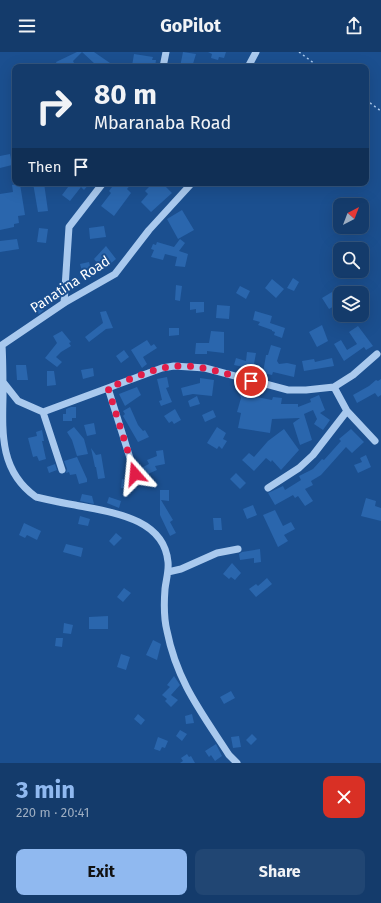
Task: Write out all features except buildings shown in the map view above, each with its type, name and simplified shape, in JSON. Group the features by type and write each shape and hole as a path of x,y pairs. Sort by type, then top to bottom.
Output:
{"street":[{"path":"164,64 166,52"},
{"path":"250,64 256,52"},
{"path":"64,303 69,227 101,186"},
{"name":"Panatina Road","path":"1,344 64,303 115,274 149,230 189,186"},
{"path":"1,344 3,382 2,438 11,469 28,491 36,497 105,510 134,519 149,528 159,539 166,551 169,563 165,589 166,631 185,688 229,755 237,763"},
{"path":"3,382 18,401 43,412 74,399 162,368 174,366 205,368 288,390 334,387 354,375 377,354"},
{"path":"334,387 347,411 374,441"},
{"path":"108,388 135,474"},
{"path":"268,488 299,468 313,454 347,411"},
{"path":"43,412 62,470"},
{"path":"168,572 181,569 217,553 238,549"}],"path":[{"path":"299,52 315,64"},
{"path":"369,102 381,111"}],"route":[{"path":"135,474 108,388 162,368 174,366 205,368 251,381"}]}
